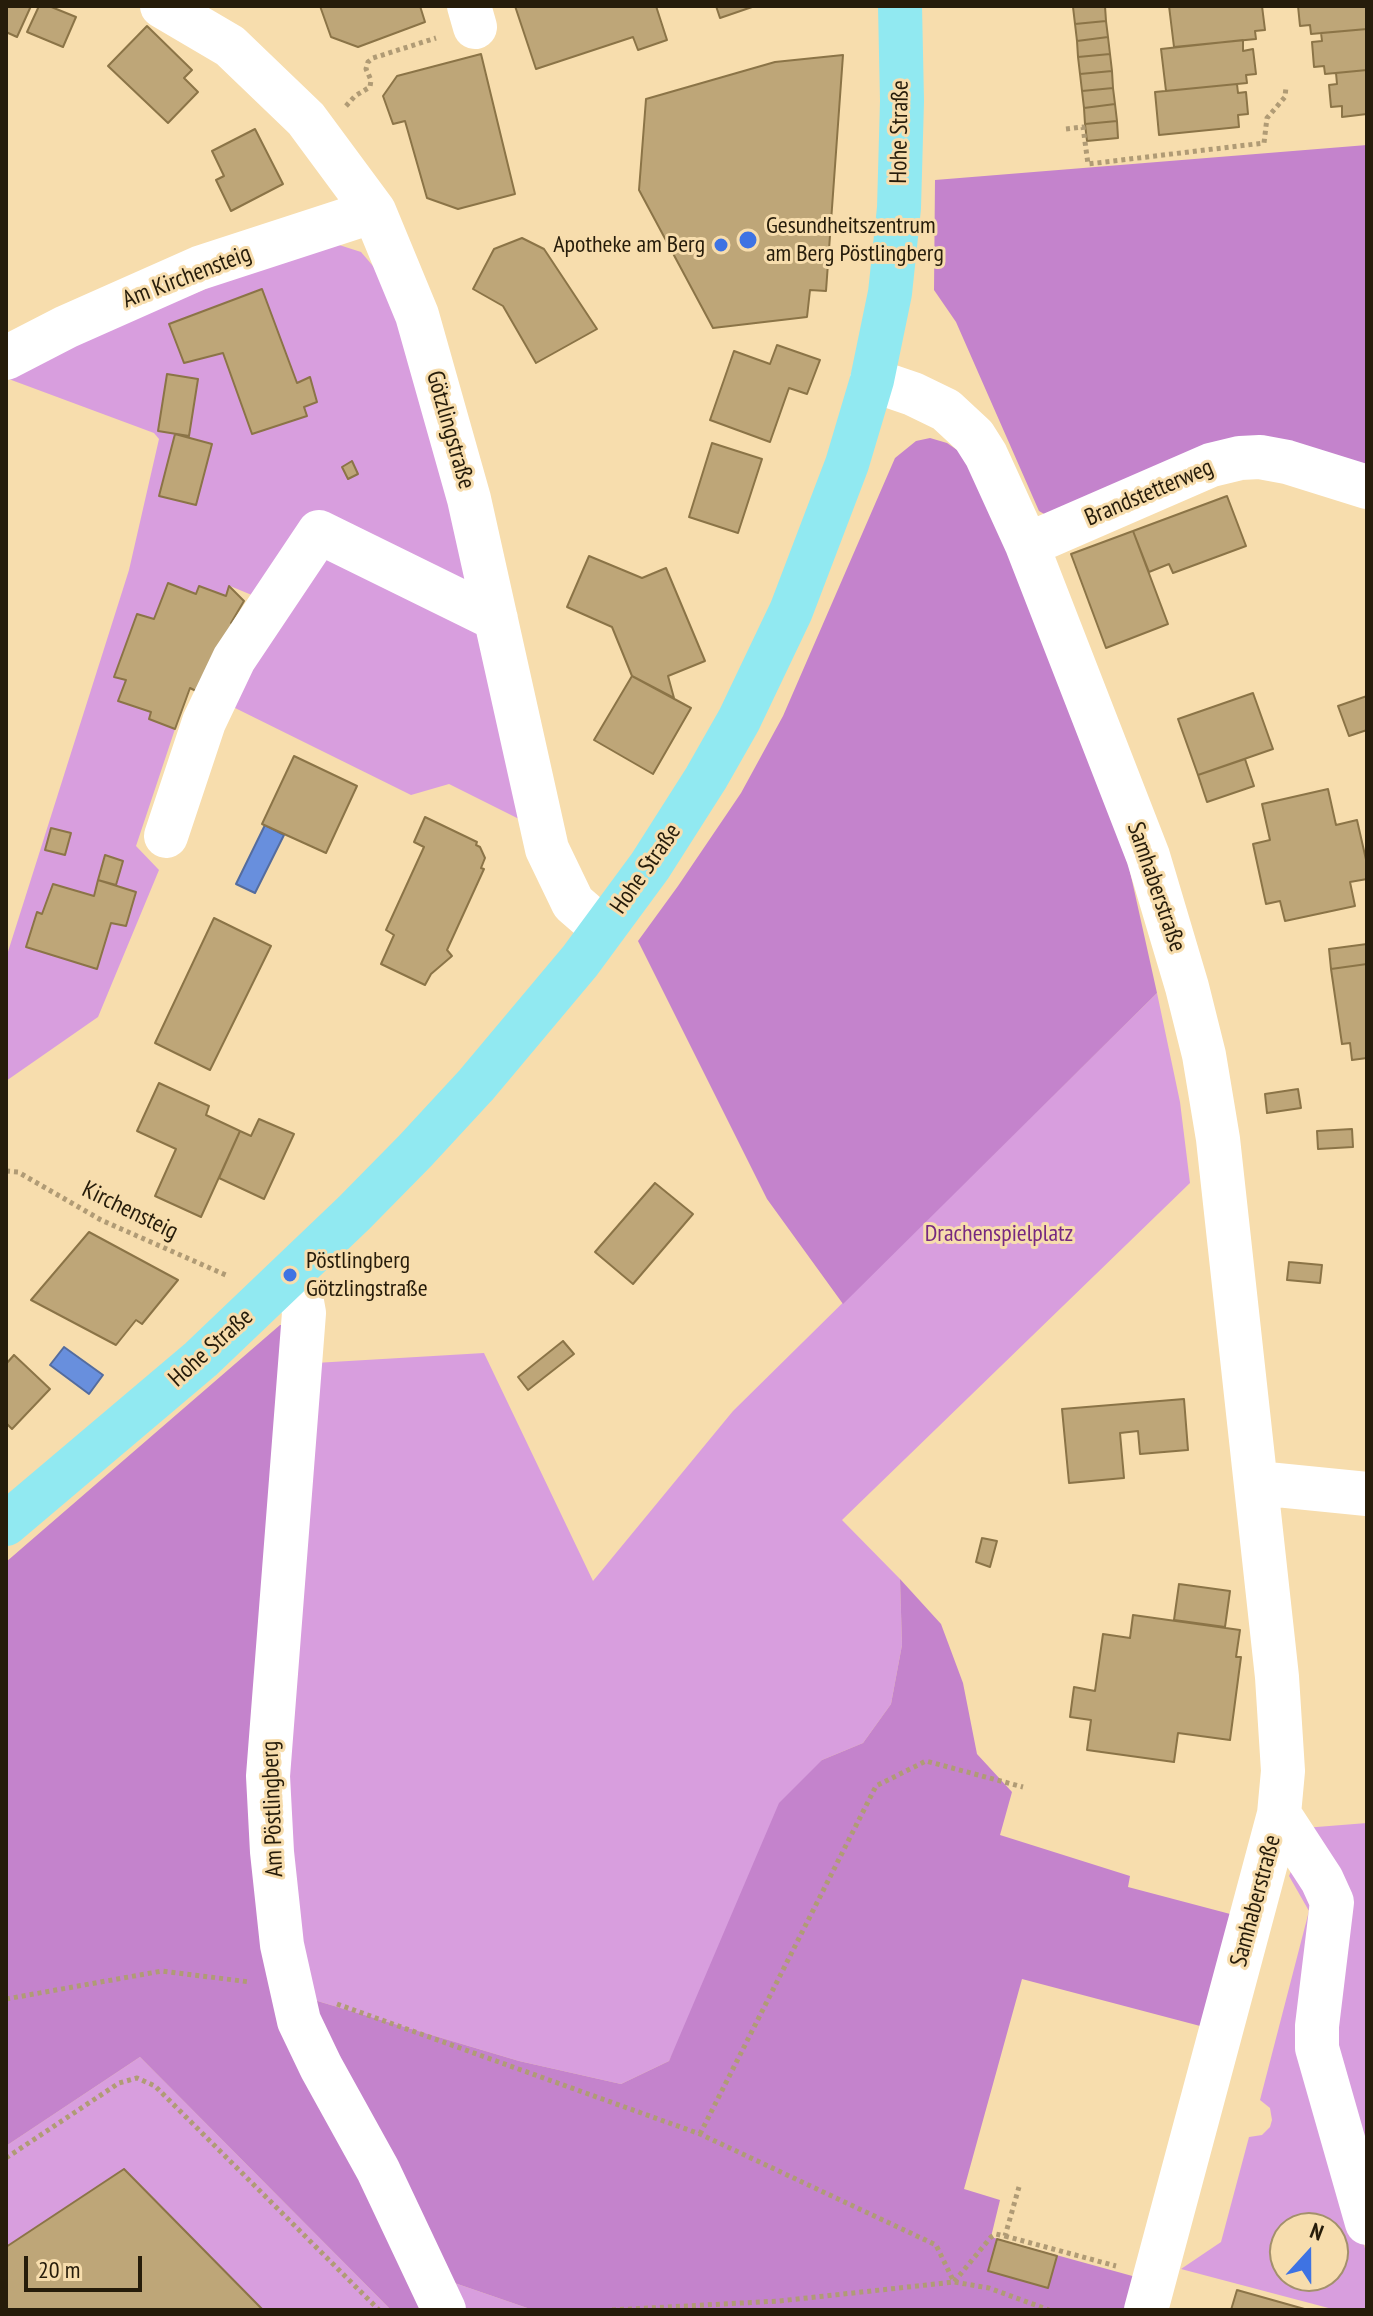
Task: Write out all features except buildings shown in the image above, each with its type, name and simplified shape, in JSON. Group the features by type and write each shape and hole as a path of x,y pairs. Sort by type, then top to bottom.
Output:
{"main road":[{"name":"Hohe Straße","path":"6,1524 201,1359 415,1151 543,1006 650,866 690,805 759,681 791,611 847,464 872,380 890,293 899,208 902,101 900,6"}],"street":[{"name":"Götzlingstraße","path":"162,6 230,46 306,119 374,211 417,315 469,499 547,849 573,903 603,929"},
{"name":"Am Kirchensteig","path":"6,358 66,327 199,268 374,211"},
{"name":"Samhaberstraße","path":"872,380 946,410 968,429 986,455 1027,545 1148,856 1180,955 1204,1055 1218,1139 1257,1483 1283,1771 1279,1814 1151,2294"},
{"name":"Brandstetterweg","path":"1027,545 1211,465 1240,458 1260,457 1287,462 1367,487"},
{"path":"166,836 204,722 234,659 319,532 496,619"},
{"name":"Am Pöstlingberg","path":"290,1275 300,1291 304,1313 273,1695 268,1794 276,1899 290,1987 299,2021 378,2170 444,2310"},
{"path":"1257,1483 1367,1494"},
{"path":"1279,1814 1322,1880 1332,1902 1317,2048 1367,2223"}],"path":[{"path":"344,115 345,107 355,96 370,87 371,80 366,69 373,58 472,16"},
{"path":"1066,129 1083,127 1088,164 1264,143 1267,118 1285,97 1286,87"},
{"name":"Kirchensteig","path":"6,1171 18,1172 101,1220 240,1282"},
{"path":"700,2134 876,1786 926,1761 1023,1787"},
{"path":"6,1999 162,1971 290,1987 700,2134 936,2245 954,2282"},
{"path":"6,2158 119,2083 137,2078 155,2086 379,2310"},
{"path":"1005,2236 1019,2187"},
{"path":"954,2282 996,2234 1151,2294"},
{"path":"612,2310 779,2301 954,2282 997,2291 1049,2310"}],"green space":[{"path":"336,244 361,252 385,280 418,378 527,823 449,784 411,795 227,704 259,598 230,586 226,596 200,587 196,594 154,619 137,614 114,676 126,680 119,701 151,712 149,719 175,729 136,846 159,870 98,1017 6,1081 6,958 129,570 159,439 154,433 6,378 52,352 237,276"},
{"name":"Drachenspielplatz","path":"1157,993 1180,1102 1190,1183 842,1520 900,1579 902,1645 891,1704 863,1743 822,1760 669,2061 621,2084 519,2061 304,1997 283,1869 315,1363 484,1353 593,1581 733,1411"},
{"path":"1367,1823 1367,2192 1342,2111 1304,1828"},
{"path":"1296,1860 1309,1881 1314,2081 1367,2255 1367,2310 1336,2310 1181,2269 1221,2242 1249,2137 1262,2135 1270,2127 1270,2108 1260,2100 1309,1911 1289,1876"},
{"path":"140,2057 391,2310 6,2310 6,2146"},
{"path":"443,2279 533,2310 457,2310"}],"shaded area":[{"path":"1367,145 1367,478 1297,455 1051,518 1039,511 956,322 934,290 935,180"},
{"path":"930,438 947,443 963,454 993,498 1129,867 1157,993 843,1304 767,1199 638,941 741,793 783,716 895,458 916,441"},
{"path":"280,1325 287,1325 264,1887 432,2310 391,2310 140,2057 6,2146 6,1562"},
{"path":"900,1579 941,1624 963,1683 977,1754 1012,1792 1000,1835 1130,1876 1128,1887 1234,1915 1204,2027 1022,1979 964,2189 1000,2200 991,2237 1136,2277 1128,2310 533,2310 443,2279 304,1997 519,2061 621,2084 669,2061 779,1803 822,1760 863,1743 891,1704 902,1645"}],"water":[{"path":"265,825 284,835 255,893 236,884"},
{"path":"64,1347 103,1375 89,1394 50,1365"}],"place":[{"name":"Gesundheitszentrum am Berg Pöstlingberg","path":"748,240"},
{"name":"Apotheke am Berg","path":"721,245"},
{"name":"Pöstlingberg Götzlingstraße","path":"290,1275"}]}
